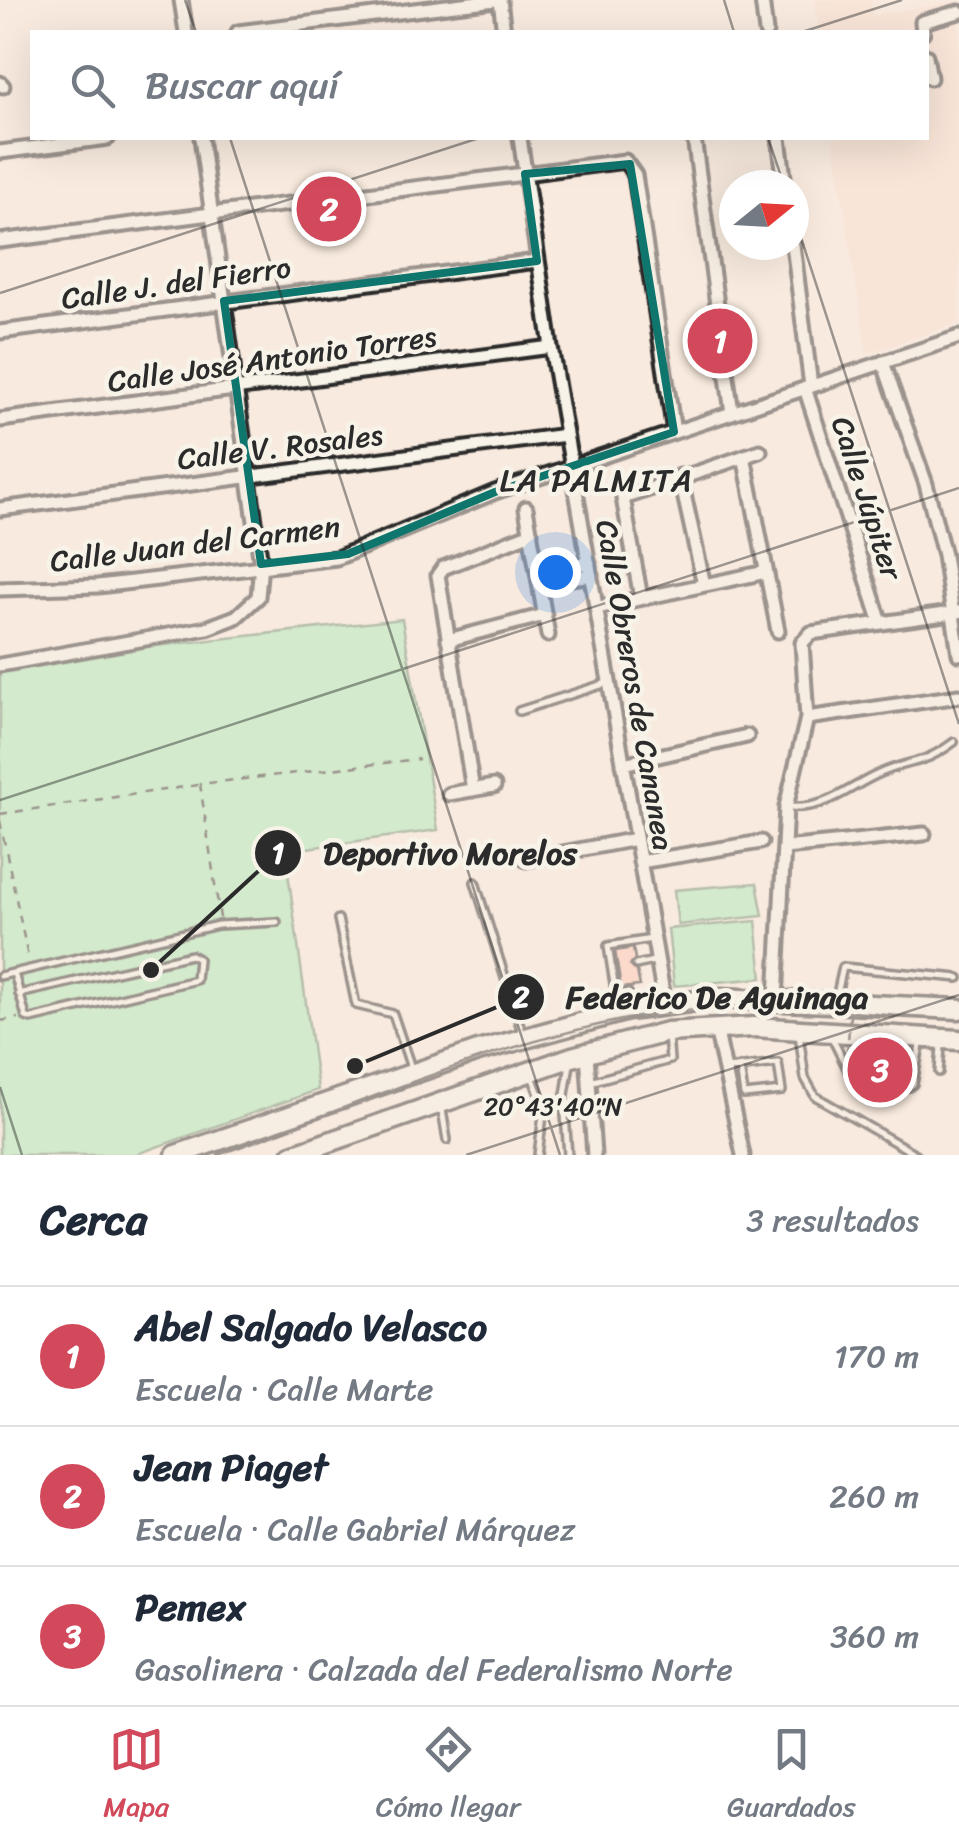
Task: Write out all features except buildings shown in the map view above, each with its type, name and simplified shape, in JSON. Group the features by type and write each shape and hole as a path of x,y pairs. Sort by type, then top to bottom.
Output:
{"main road":[{"path":"815,1002 844,992 959,1006"},
{"path":"176,1155 628,997 664,1004 776,999 959,1006"},
{"path":"302,1153 328,1149 440,1102 530,1071 667,1032 716,1028 830,1031 953,1045"},
{"path":"850,1032 894,1044 953,1045"}],"street":[{"path":"181,0 186,30"},
{"path":"254,30 498,0 504,30"},
{"path":"762,0 766,30"},
{"path":"923,30 922,22 959,12"},
{"path":"929,72 930,78"},
{"path":"6,152 93,140"},
{"path":"0,665 223,623 244,612 258,597 261,564 201,140"},
{"name":"Calle Obreros de Cananea","path":"520,140 550,348 664,1004"},
{"path":"694,140 732,412"},
{"path":"779,140 783,170"},
{"path":"0,241 619,161 630,164 674,432"},
{"name":"Calle Júpiter","path":"795,260 808,387 880,623"},
{"name":"Calle J. del Fierro","path":"0,332 538,261"},
{"name":"Calle Juan del Carmen","path":"0,589 98,586 348,554 496,492 959,337"},
{"name":"Calle José Antonio Torres","path":"0,420 550,348"},
{"path":"883,362 926,484 956,612 959,654"},
{"name":"Calle V. Rosales","path":"0,509 566,435"},
{"path":"641,598 622,501 628,493 760,451"},
{"path":"744,456 778,631"},
{"path":"680,476 704,585"},
{"path":"526,508 548,635"},
{"path":"472,790 440,570 531,533"},
{"path":"538,577 590,569"},
{"path":"596,608 766,572"},
{"path":"776,999 786,807 806,718 804,639 811,634 956,612"},
{"path":"448,640 545,615"},
{"path":"806,718 959,696"},
{"path":"623,764 747,736"},
{"path":"448,794 494,786"},
{"path":"784,848 924,834"},
{"path":"526,860 636,839"},
{"path":"640,862 761,842"},
{"path":"716,1028 742,1155"},
{"path":"579,1055 590,1082 594,1155"}],"lane":[{"path":"0,142 6,152"},
{"path":"519,711 609,682"},
{"path":"786,807 832,802 881,773 927,762 954,742"},
{"path":"475,882 523,1036"},
{"path":"338,919 356,1005 393,1014 413,1075"},
{"path":"0,976 221,925 278,922"},
{"path":"628,997 616,996 608,946 653,939"},
{"path":"14,973 26,1017 192,982 198,976 198,959 191,954 20,994"},
{"path":"636,965 657,960"},
{"path":"844,992 843,967 959,978"},
{"path":"799,1031 805,1078 815,1096 917,1155"},
{"path":"830,1031 842,1065 853,1080 912,1086 920,1045"},
{"path":"590,1082 670,1060 667,1032"},
{"path":"940,1072 953,1045"},
{"path":"568,1155 564,1100 579,1055"},
{"path":"724,1069 740,1067 778,1064 782,1091 744,1096 740,1067"},
{"path":"530,1071 544,1107 538,1155"},
{"path":"544,1107 564,1100"},
{"path":"440,1102 447,1140"}],"path":[{"path":"0,814 200,784 419,759"},
{"path":"200,784 221,925"},
{"path":"0,822 30,969"},
{"path":"844,992 846,1054"},
{"path":"0,1021 26,1017"}],"highlighted area":[{"path":"630,164 674,432 495,492 348,554 261,564 224,301 537,261 525,174"}],"shaded area":[{"path":"815,0 870,0 873,15 959,1 959,323 867,354 833,140 929,140 929,30 819,30"}],"green space":[{"path":"402,619 438,830 285,851 318,1090 134,1155 0,1155 0,670 100,652"},
{"path":"757,883 763,916 678,925 674,890"},
{"path":"756,921 762,978 674,986 668,929"}],"tram line":[{"path":"218,1155 465,1063 592,1026 720,1007 773,1006 933,1019"}],"place":[{"name":"Jean Piaget","path":"329,209"},
{"name":"Abel Salgado Velasco","path":"720,341"},
{"name":"Deportivo Morelos","path":"151,970"},
{"name":"Federico De Aguinaga","path":"355,1066"},
{"name":"Pemex","path":"880,1070"}],"district":[{"name":"LA PALMITA","path":"597,480"}]}
